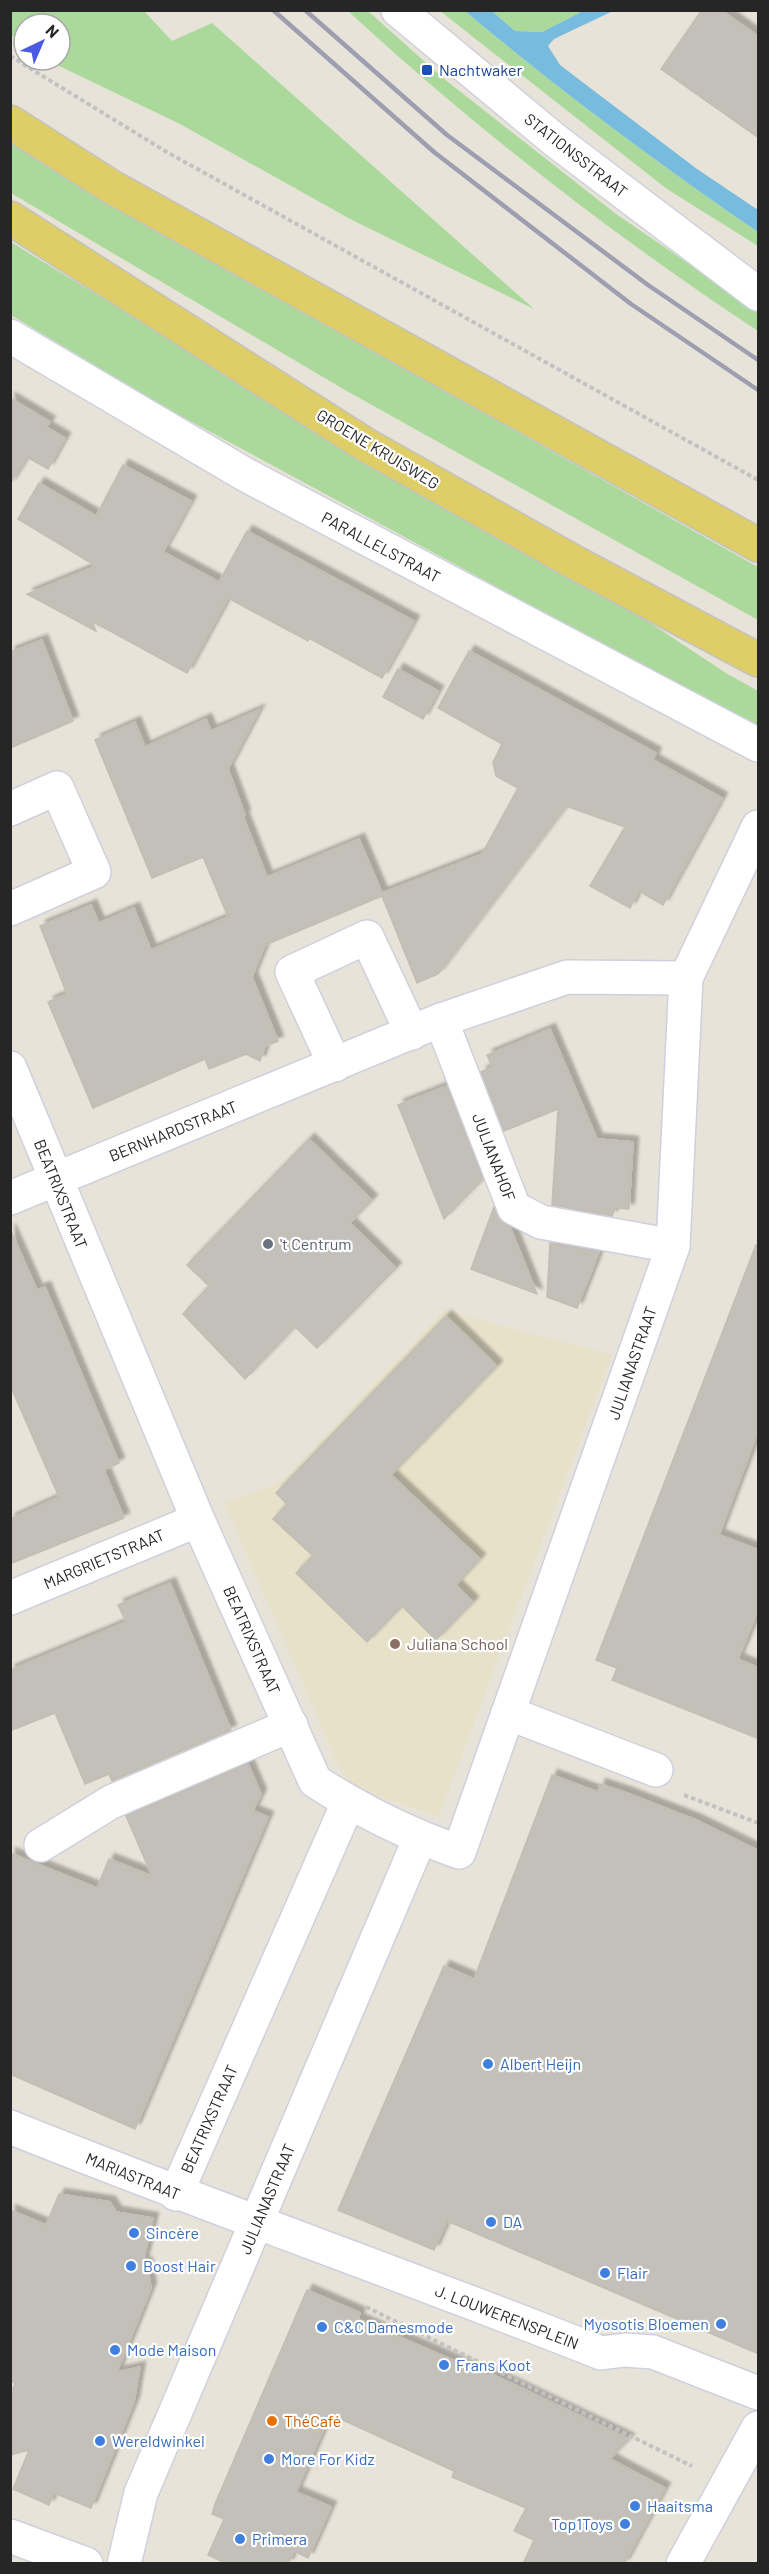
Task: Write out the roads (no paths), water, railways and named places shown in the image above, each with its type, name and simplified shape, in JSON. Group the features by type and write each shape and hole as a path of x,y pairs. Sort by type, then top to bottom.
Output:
{"main road":[{"path":"10,122 110,186 759,545"},
{"name":"GROENE KRUISWEG","path":"10,218 366,445 574,562 759,660"}],"street":[{"name":"STATIONSSTRAAT","path":"398,10 556,141 759,294"},
{"name":"PARALLELSTRAAT","path":"10,336 246,475 759,746"},
{"path":"10,809 57,788 94,872 10,909"},
{"name":"JULIANASTRAAT","path":"348,1803 420,1838 459,1852 673,1246 686,978 759,827"},
{"path":"335,1065 292,972 367,937 426,1026"},
{"name":"BERNHARDSTRAAT","path":"10,1198 426,1026 567,977 686,978"},
{"name":"JULIANAHOF","path":"426,1026 514,1208 541,1222 673,1246"},
{"name":"BEATRIXSTRAAT","path":"10,1068 54,1179 198,1520 315,1781 348,1803 176,2194"},
{"name":"MARGRIETSTRAAT","path":"10,1599 198,1520"},
{"path":"508,1713 656,1770"},
{"path":"41,1845 111,1802 291,1725"},
{"name":"JULIANASTRAAT","path":"124,2564 141,2493 420,1838"},
{"name":"MARIASTRAAT","path":"10,2127 176,2194 257,2223"},
{"name":"J. LOUWERENSPLEIN","path":"257,2223 601,2353 653,2352 759,2393"},
{"path":"683,2564 759,2428"},
{"path":"10,2536 86,2564"}],"water":[{"path":"465,11 492,11 515,31 542,32 583,11 613,11 554,39 548,46 560,65 697,169 758,210 758,232 609,125"}],"railway":[{"path":"273,10 434,152 631,304 758,390"},
{"path":"305,10 447,135 648,285 758,360"}],"place":[{"name":"Nachtwaker","path":"427,70"},
{"name":"'t Centrum","path":"268,1244"},
{"name":"Juliana School","path":"395,1644"},
{"name":"Albert Heijn","path":"488,2064"},
{"name":"DA","path":"491,2222"},
{"name":"Sincère","path":"134,2233"},
{"name":"Boost Hair","path":"131,2266"},
{"name":"Flair","path":"605,2273"},
{"name":"Myosotis Bloemen","path":"721,2324"},
{"name":"C&C Damesmode","path":"322,2327"},
{"name":"Mode Maison","path":"115,2350"},
{"name":"Frans Koot","path":"444,2365"},
{"name":"ThéCafé","path":"272,2421"},
{"name":"Wereldwinkel","path":"100,2441"},
{"name":"More For Kidz","path":"269,2459"},
{"name":"Haaitsma","path":"635,2506"},
{"name":"Top1Toys","path":"625,2524"},
{"name":"Primera","path":"240,2539"}]}
